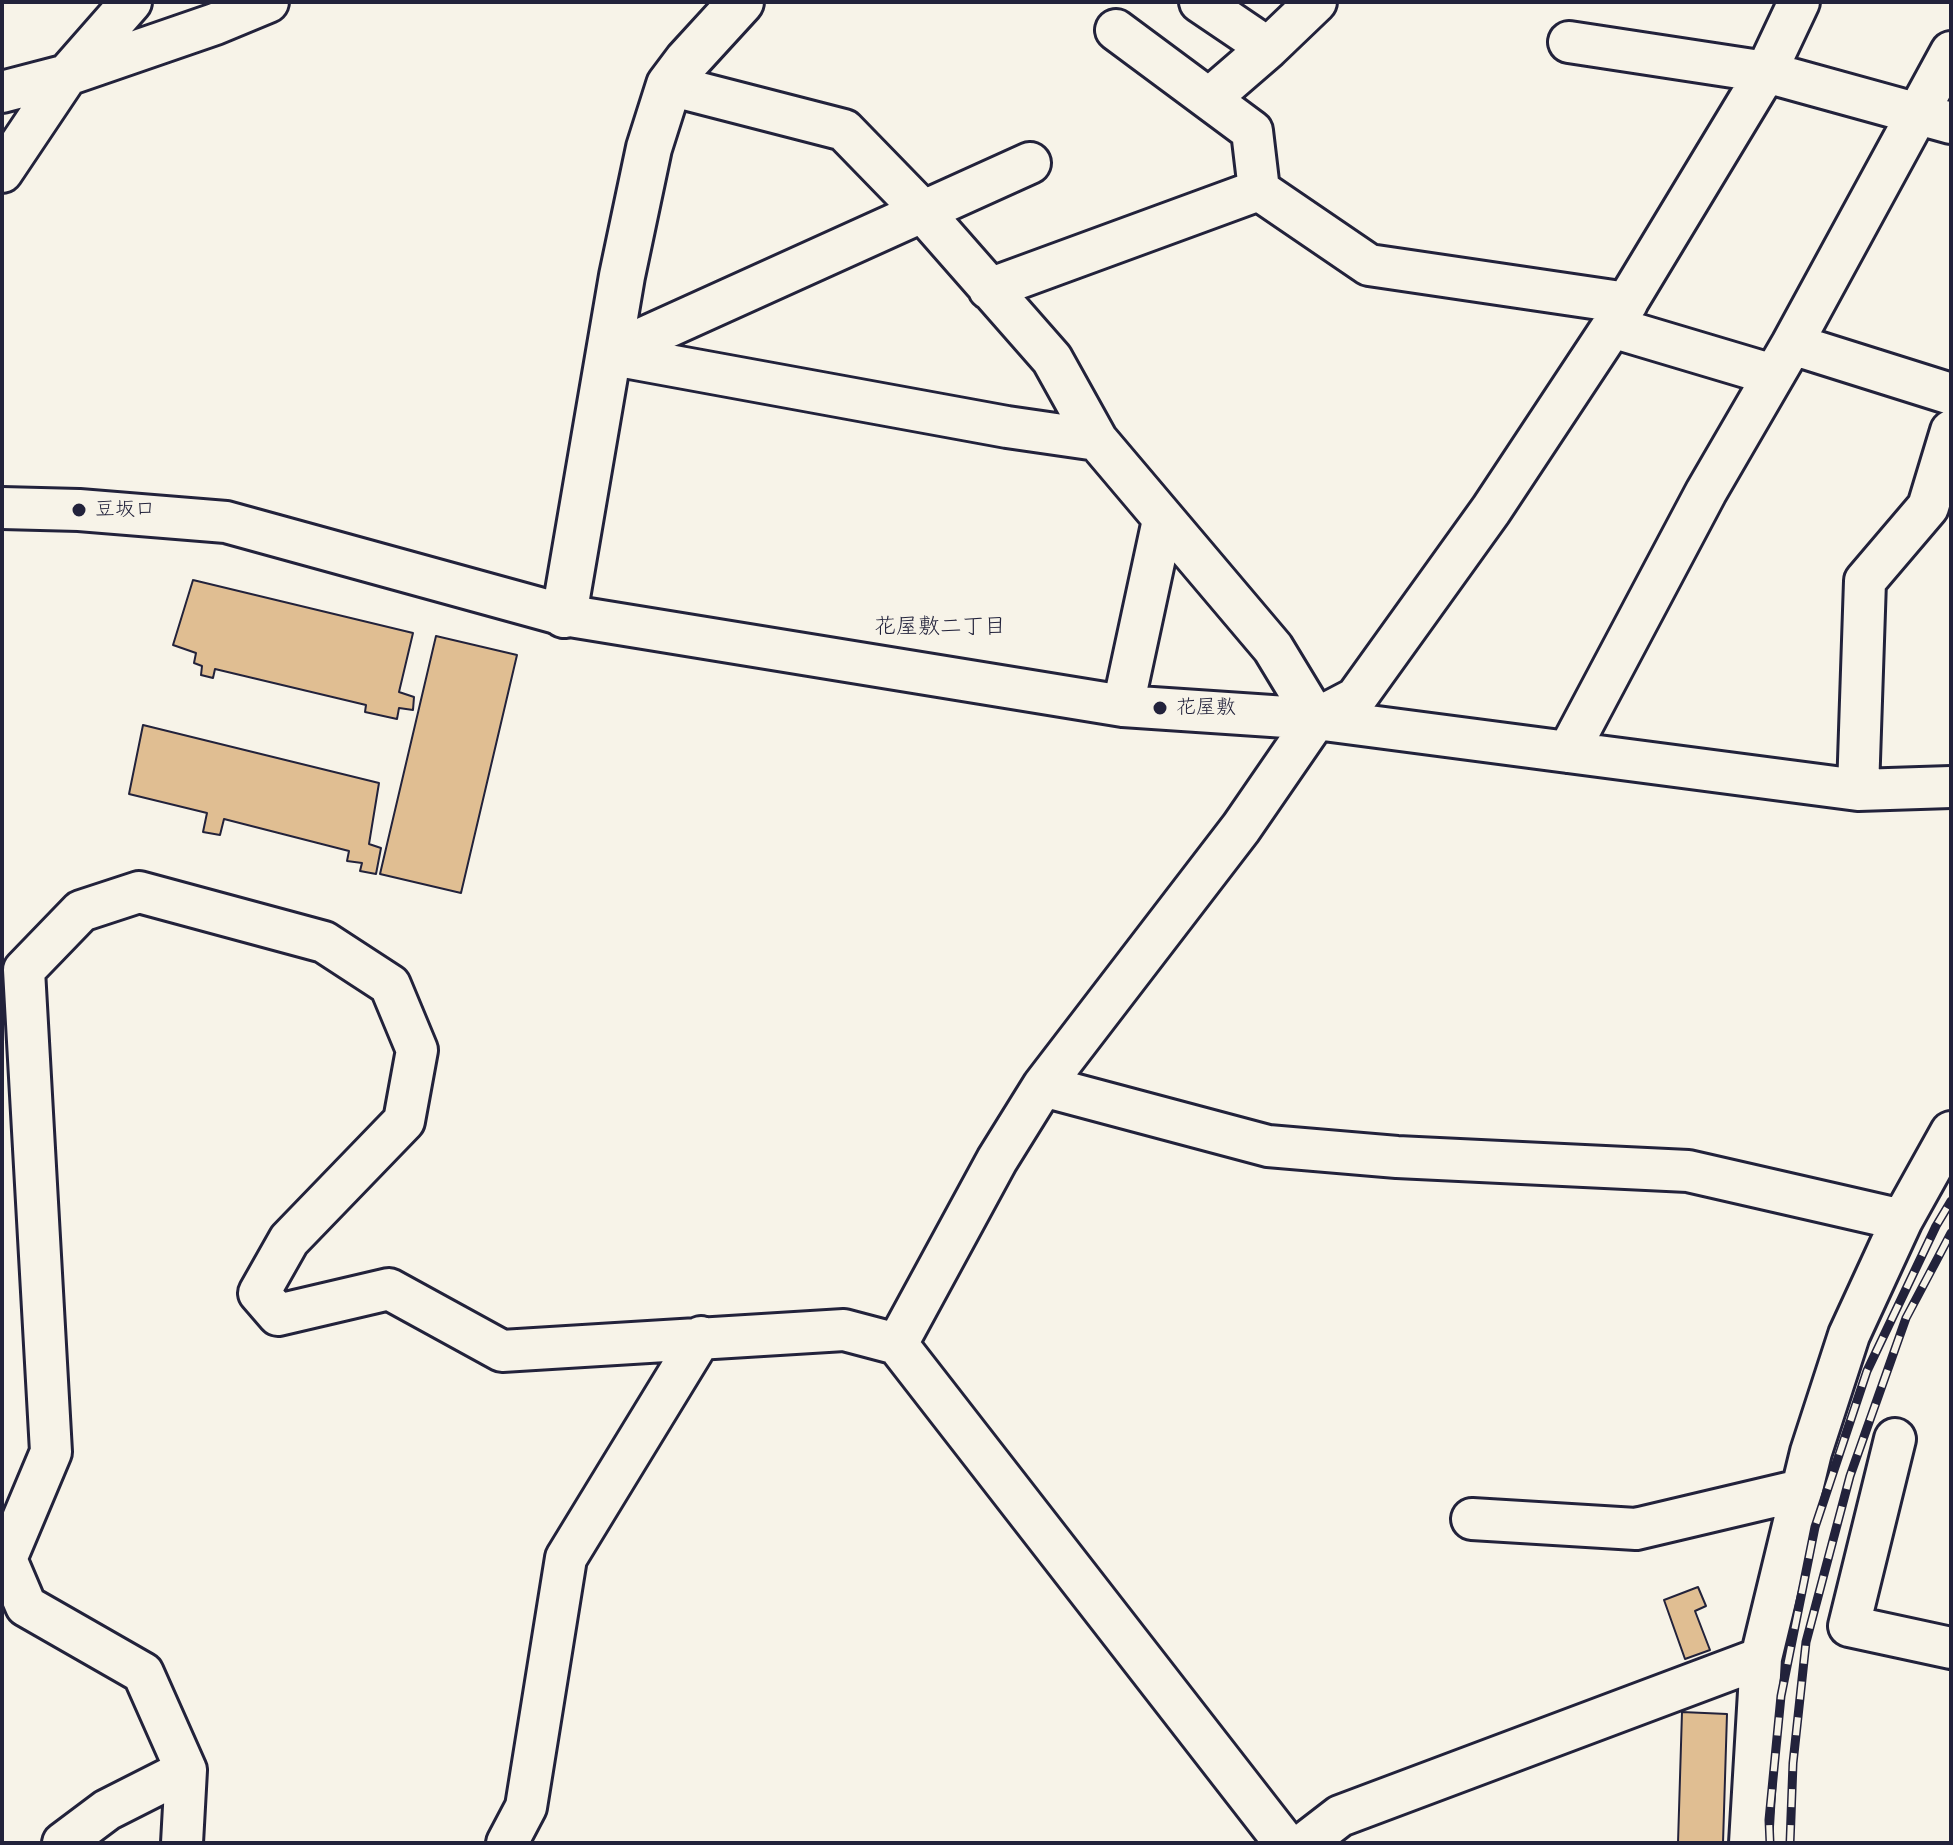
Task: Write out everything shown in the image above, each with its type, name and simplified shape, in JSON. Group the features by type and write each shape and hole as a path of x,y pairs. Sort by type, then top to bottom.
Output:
{"street":[{"path":"2,172 67,75 131,2"},
{"path":"2,92 67,75 215,24 268,2"},
{"path":"564,615 608,354 649,148 669,85 741,2"},
{"path":"1200,2 1268,48"},
{"path":"1209,99 1316,2"},
{"path":"897,1344 997,1160 1043,1086 1241,828 1316,719 1356,698 1491,510 1619,315 1766,72 1799,2"},
{"path":"1116,30 1252,131 1259,190 1369,265 1619,315 1783,360 1951,394"},
{"path":"1569,42 1766,72 1935,119"},
{"path":"1568,752 1706,492 1783,360 1935,119 1951,52"},
{"path":"669,85 844,130 923,212 1052,359 1097,440 1273,648 1316,719"},
{"path":"608,354 1030,163"},
{"path":"989,289 1259,190"},
{"path":"608,354 1007,427 1097,440"},
{"path":"1858,790 1865,581 1928,507 1951,431"},
{"path":"3,510 79,510 226,522 564,615 1123,706 1316,719 1858,790 1951,787"},
{"path":"1123,706 1163,520"},
{"path":"182,1843 186,1770 143,1673 26,1606 6,1559 51,1452 24,970 81,911 139,892 324,942 390,985 417,1050 404,1121 289,1240 259,1293 278,1315 389,1289 502,1351 844,1330 897,1344 1285,1843"},
{"path":"1043,1086 1268,1146 1397,1157 1688,1171 1902,1220"},
{"path":"1750,1843 1761,1658 1811,1452 1849,1335 1902,1220 1951,1132"},
{"path":"507,1843 526,1807 566,1558 701,1337"},
{"path":"1895,1439 1849,1626 1951,1648"},
{"path":"1472,1519 1636,1529 1801,1490"},
{"path":"1305,1843 1340,1816 1761,1658"},
{"path":"63,1843 107,1810 186,1770"}],"building":[{"path":"193,580 413,633 399,692 414,697 413,710 399,708 397,719 365,712 366,705 215,669 213,678 201,675 202,666 194,663 196,653 173,645"},
{"path":"436,636 517,655 461,893 380,874"},
{"path":"143,725 379,783 369,844 381,848 376,874 360,871 362,863 347,861 349,851 224,819 220,835 203,832 207,813 129,794"},
{"path":"1698,1587 1706,1606 1695,1611 1710,1650 1685,1659 1664,1600"},
{"path":"1682,1712 1727,1714 1723,1843 1678,1843"}],"railway":[{"path":"1770,1843 1769,1820 1781,1696 1815,1527 1867,1371 1951,1201"},
{"path":"1790,1843 1793,1763 1806,1642 1850,1476 1906,1318 1951,1233"}],"place":[{"name":"豆坂口","path":"79,510"},
{"name":"花屋敷","path":"1160,708"}],"district":[{"name":"花屋敷二丁目","path":"940,627"}]}
